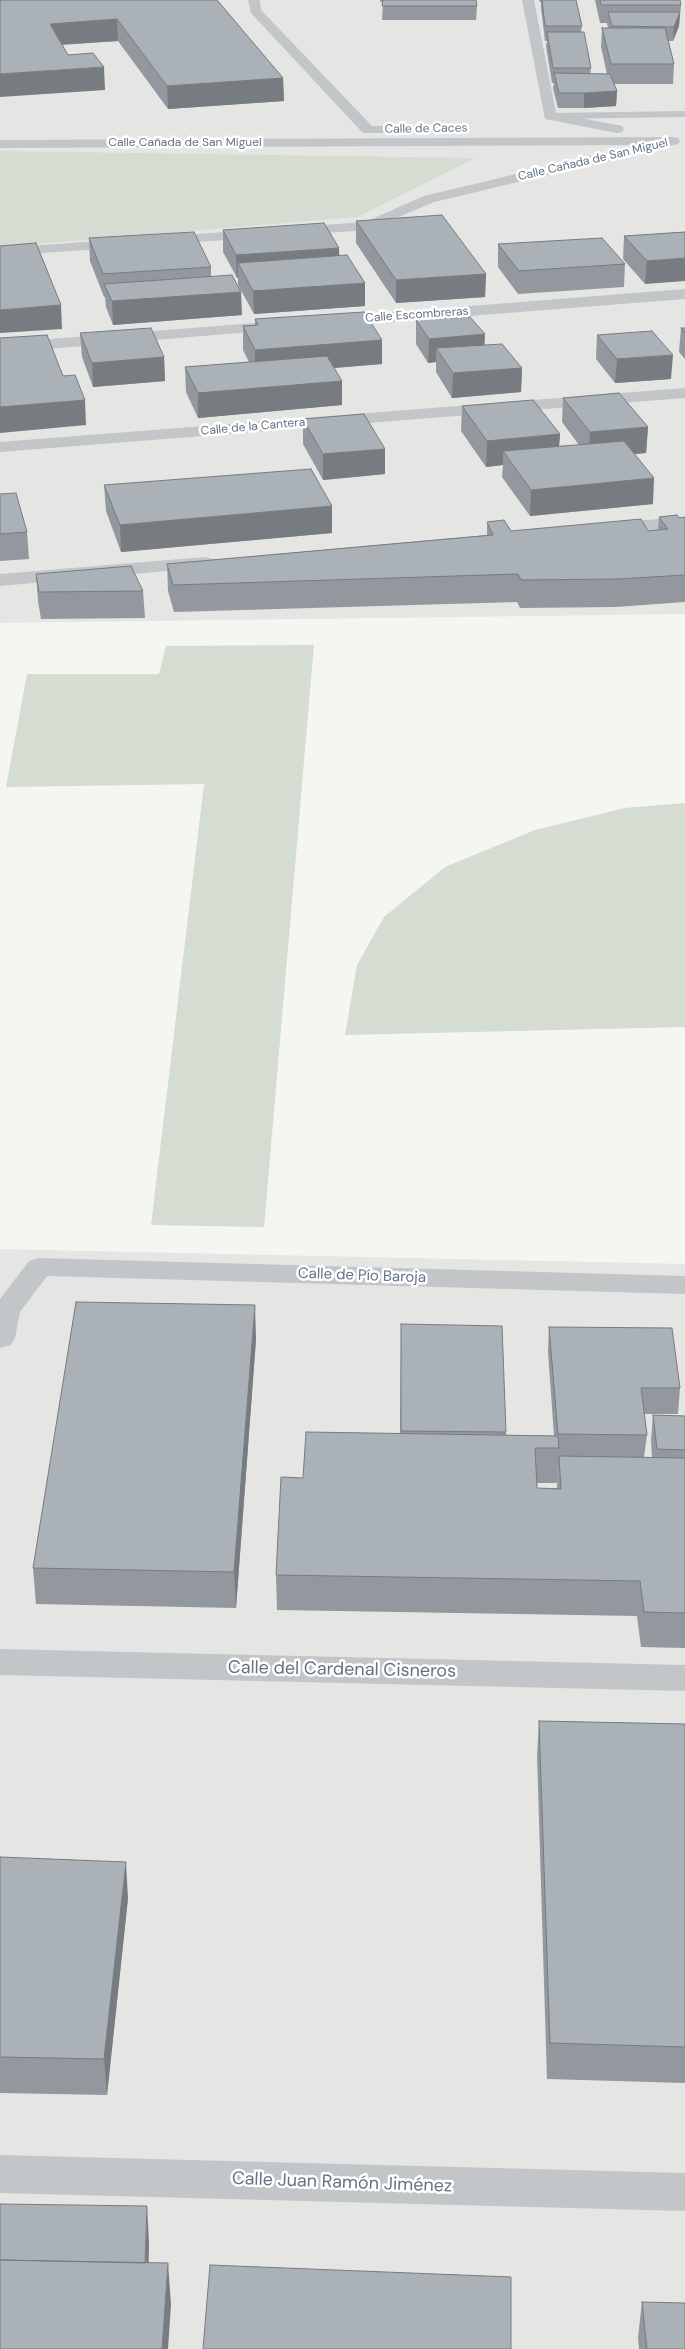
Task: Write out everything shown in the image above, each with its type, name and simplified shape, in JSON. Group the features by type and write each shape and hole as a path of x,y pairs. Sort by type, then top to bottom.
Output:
{"street":[{"name":"Calle de Caces","path":"254,0 255,11 368,130 426,129"},
{"path":"528,0 550,116 679,140"},
{"path":"542,127 600,126"},
{"name":"Calle Cañada de San Miguel","path":"0,144 679,140"},
{"name":"Calle Cañada de San Miguel","path":"0,252 368,226 430,199 679,140"},
{"name":"Calle Escombreras","path":"318,323 685,294"},
{"path":"0,348 298,324"},
{"name":"Calle de la Cantera","path":"0,447 685,393"},
{"path":"586,531 685,523"},
{"path":"0,580 218,562"},
{"name":"Calle de Pío Baroja","path":"0,1338 6,1311 39,1267 685,1285"},
{"name":"Calle del Cardenal Cisneros","path":"0,1662 685,1678"},
{"name":"Calle Juan Ramón Jiménez","path":"0,2174 685,2192"}],"lane":[{"path":"550,116 685,114"}],"shaded area":[{"path":"0,0 685,0 685,614 0,623"},
{"path":"0,151 475,158 357,217 0,247"},
{"path":"314,645 264,1227 151,1225 204,784 6,787 27,674 159,674 166,646"},
{"path":"685,803 685,1027 345,1035 357,965 384,917 445,867 535,830 625,808"},
{"path":"0,1249 685,1264 685,2349 0,2349"}],"building":[{"path":"0,0 217,0 283,78 167,86 117,19 50,24 68,55 93,53 104,67 0,74"},
{"path":"383,0 476,0 477,6 382,6"},
{"path":"542,0 576,0 582,26 545,26"},
{"path":"600,0 680,0 681,5 601,5"},
{"path":"608,12 680,12 674,27 612,26"},
{"path":"602,28 665,28 674,64 611,64"},
{"path":"547,32 584,32 591,68 553,68"},
{"path":"554,73 610,74 617,91 559,93"},
{"path":"442,215 486,274 396,280 356,221"},
{"path":"324,223 339,248 236,255 223,230"},
{"path":"194,232 211,267 103,274 89,238"},
{"path":"685,232 685,258 647,261 624,236"},
{"path":"602,238 625,264 519,271 498,244"},
{"path":"36,243 61,305 0,310 0,246"},
{"path":"347,255 365,283 253,291 238,263"},
{"path":"232,275 241,292 112,301 104,284"},
{"path":"364,312 382,340 255,350 243,326 258,325 255,319"},
{"path":"470,317 485,334 429,339 416,320"},
{"path":"151,328 164,357 92,363 80,333"},
{"path":"652,331 673,355 617,359 597,335"},
{"path":"47,335 63,376 75,375 85,400 0,407 0,338"},
{"path":"502,344 522,368 453,373 436,348"},
{"path":"327,356 342,381 198,393 185,367"},
{"path":"619,393 648,427 590,432 563,398"},
{"path":"533,400 560,434 487,441 462,406"},
{"path":"364,414 385,449 323,454 303,419"},
{"path":"624,441 654,478 531,490 503,451"},
{"path":"311,469 332,506 120,525 104,485"},
{"path":"16,493 27,532 0,534 0,494"},
{"path":"677,515 679,518 685,517 685,575 618,579 521,580 518,574 173,585 167,564 493,535 487,522 504,520 511,531 641,519 648,531 668,529 659,517"},
{"path":"131,566 143,591 39,592 36,574"},
{"path":"76,1302 255,1305 234,1572 33,1568"},
{"path":"401,1324 502,1326 506,1432 401,1431"},
{"path":"549,1327 672,1328 680,1388 641,1388 647,1435 558,1434"},
{"path":"653,1415 685,1416 685,1450 657,1449"},
{"path":"306,1432 558,1436 559,1448 535,1448 537,1488 561,1489 559,1456 685,1458 685,1613 644,1612 640,1581 276,1575 281,1477 303,1478"},
{"path":"539,1721 685,1724 685,2047 550,2043"},
{"path":"0,1857 126,1862 104,2059 0,2057"},
{"path":"0,2204 147,2206 145,2263 0,2260"},
{"path":"0,2260 168,2263 162,2349 0,2349"},
{"path":"210,2265 511,2277 511,2349 203,2349"},
{"path":"642,2302 685,2303 685,2349 647,2349"}]}
